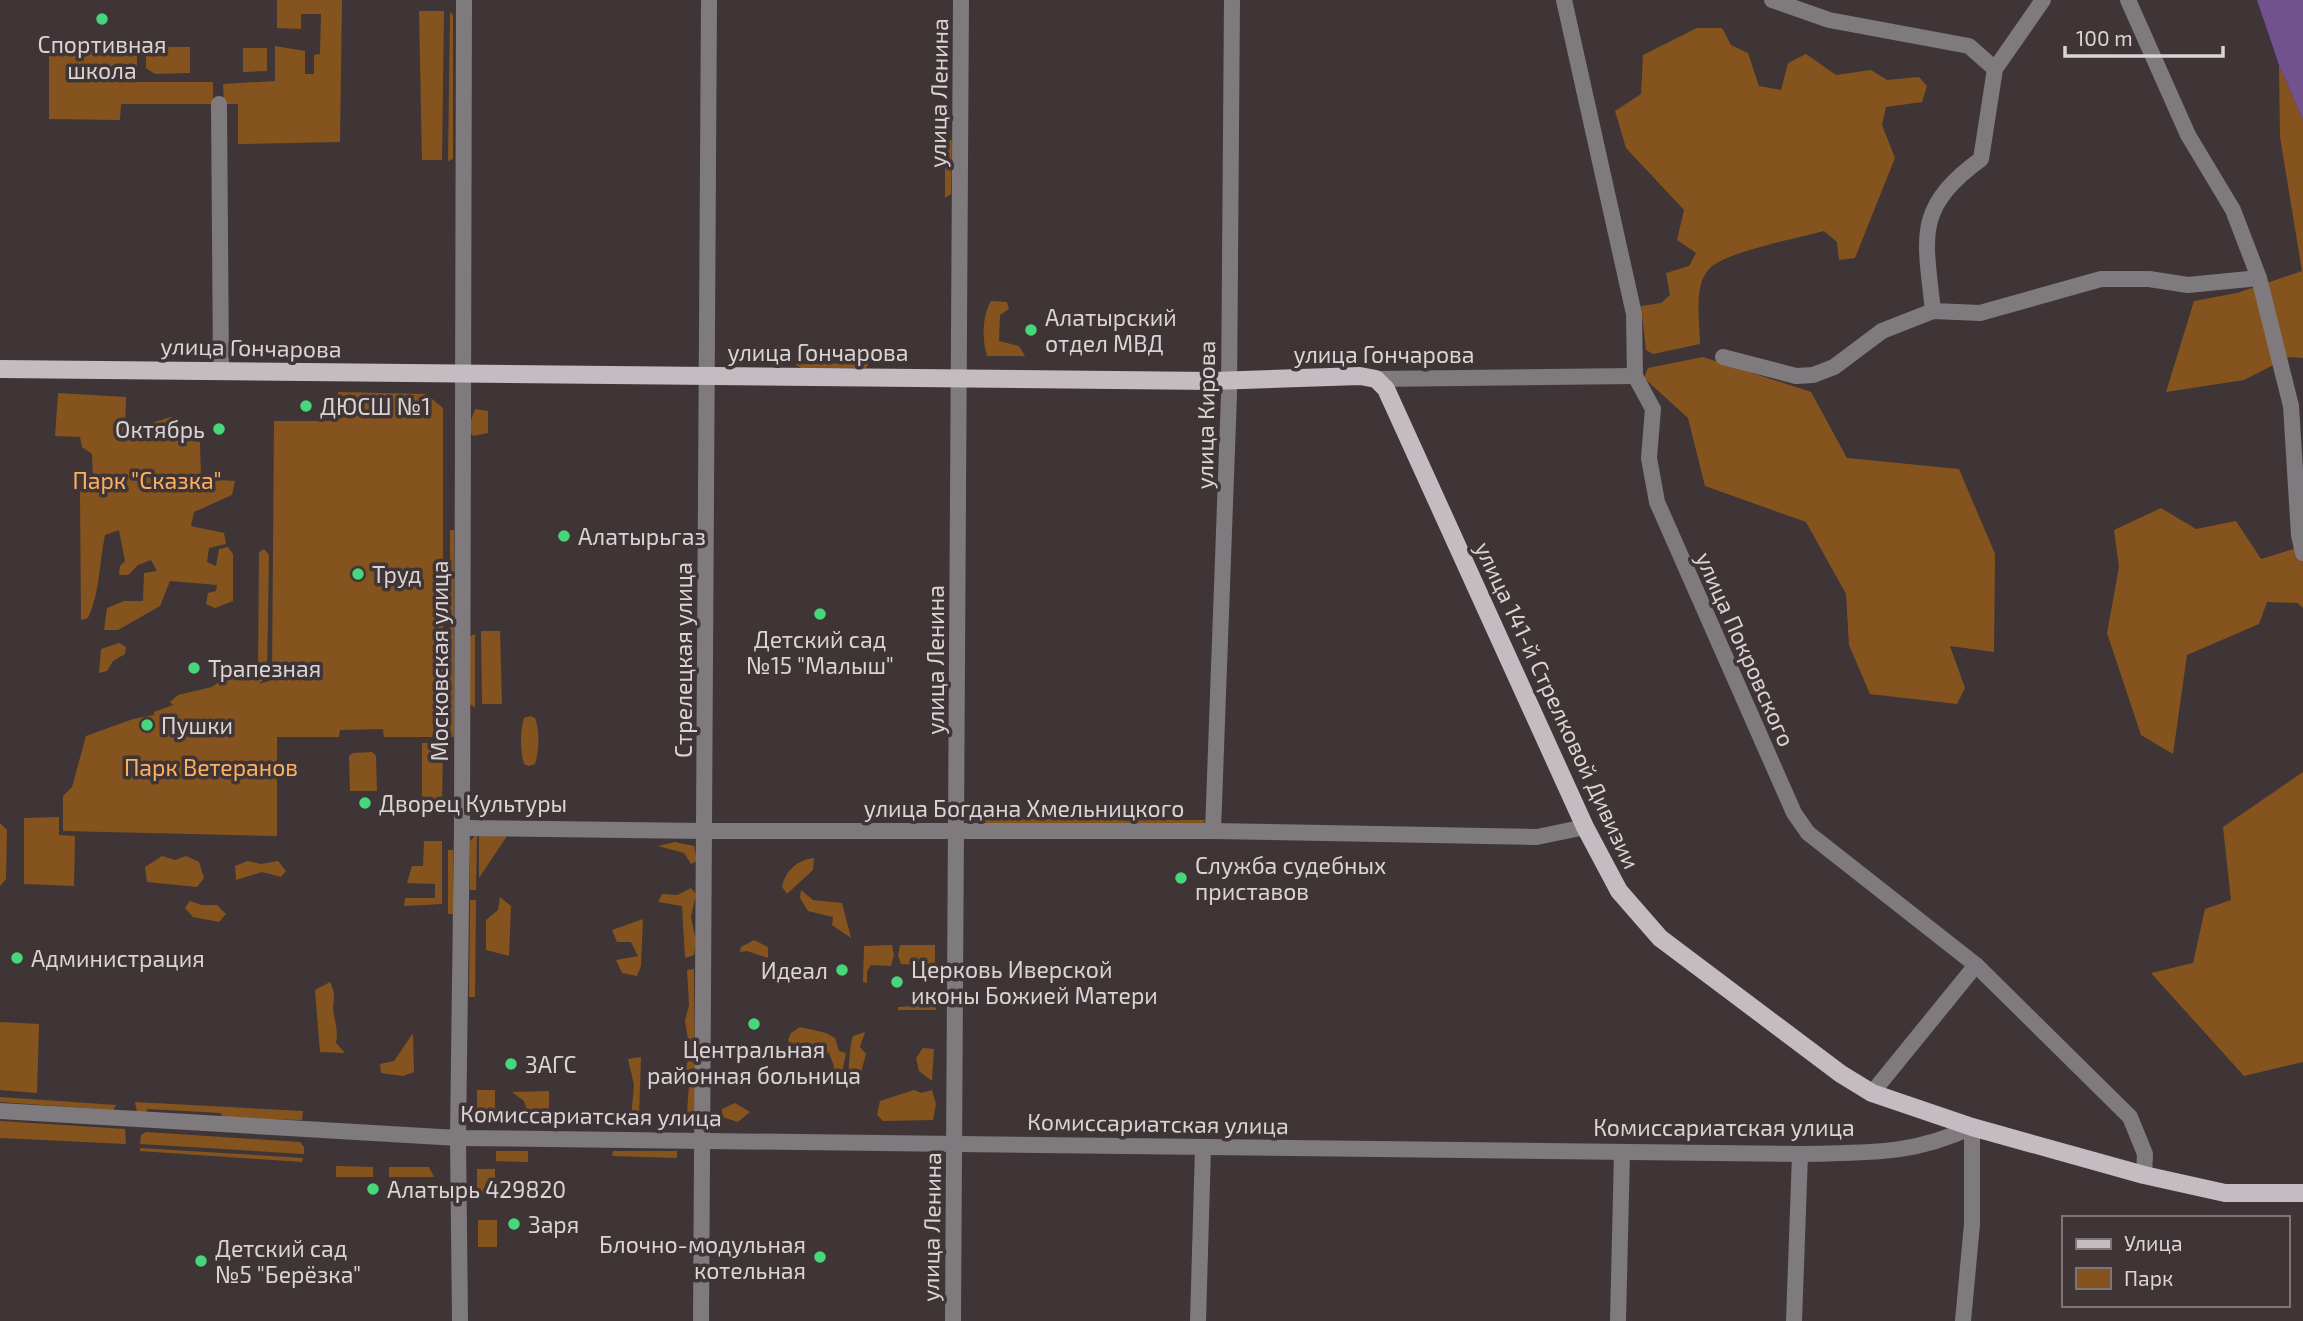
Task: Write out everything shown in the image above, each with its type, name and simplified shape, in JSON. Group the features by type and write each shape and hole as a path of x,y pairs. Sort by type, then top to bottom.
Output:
{"main road":[{"name":"улица Гончарова","path":"0,369 1229,381 1360,376 1376,379"},
{"name":"улица 141-й Стрелковой Дивизии","path":"1376,379 1386,389 1585,827 1619,891 1660,938 1841,1074 1872,1093 1972,1127"},
{"path":"1972,1127 2144,1175 2225,1194 2303,1193"}],"street":[{"name":"Московская улица","path":"460,1321 458,1138 463,828 464,0"},
{"name":"Стрелецкая улица","path":"701,1321 709,0"},
{"name":"улица Ленина","path":"953,1321 961,0"},
{"name":"улица Кирова","path":"1213,831 1229,381 1232,0"},
{"name":"улица Покровского","path":"1564,0 1634,314 1635,376 1653,409 1649,458 1657,502 1794,813 1808,833 1976,965 2130,1116 2145,1154 2144,1175"},
{"path":"1772,0 1829,20 1969,46 1994,69"},
{"path":"1933,311 1927,253 1928,222 1933,205 1958,176 1981,159 1994,69 2043,0"},
{"path":"2128,0 2188,135 2233,210 2259,278 2291,405 2299,535 2303,553"},
{"path":"219,104 221,370"},
{"path":"1723,357 1796,376 1812,375 1835,367 1882,331 1933,311 1980,313 2101,279 2149,279 2188,285 2259,278"},
{"name":"улица Гончарова","path":"1376,379 1635,376"},
{"name":"улица Богдана Хмельницкого","path":"463,828 1213,831 1537,837 1585,827"},
{"path":"1872,1093 1976,965"},
{"name":"Комиссариатская улица","path":"0,1111 458,1138 1800,1154 1901,1151 1937,1143 1972,1127"},
{"path":"1963,1321 1972,1224 1972,1127"},
{"path":"1198,1321 1203,1148"},
{"path":"1618,1321 1622,1152"},
{"path":"1794,1321 1800,1154"}],"green space":[{"path":"277,0 342,0 340,142 238,144 238,104 224,104 223,84 275,81 275,46 305,51 305,74 314,74 314,55 320,54 321,14 301,14 301,29 277,28"},
{"path":"419,11 444,11 442,160 422,160"},
{"path":"450,12 453,15 453,159 448,161"},
{"path":"1697,28 1722,28 1731,45 1748,53 1759,86 1781,90 1788,63 1806,54 1836,75 1871,70 1887,80 1919,77 1927,86 1922,102 1886,107 1882,125 1895,158 1855,258 1839,260 1837,242 1824,231 1745,251 1717,263 1704,276 1699,294 1700,344 1653,354 1646,350 1641,306 1661,303 1670,295 1666,273 1689,266 1696,253 1677,240 1684,210 1626,148 1615,111 1641,94 1643,55"},
{"path":"49,45 137,45 137,76 112,76 112,82 213,82 213,104 121,104 120,120 49,119"},
{"path":"146,47 190,47 190,73 155,74 146,68"},
{"path":"243,48 267,48 267,71 243,72"},
{"path":"2279,65 2303,120 2303,358 2289,357 2244,380 2166,392 2194,301 2237,293 2302,271 2280,137"},
{"path":"952,140 951,194 945,198 945,141"},
{"path":"991,301 1007,302 1009,309 1000,315 999,341 1019,346 1025,356 987,356 984,328"},
{"path":"1703,357 1811,392 1847,458 1959,469 1995,554 1994,652 1950,646 1965,688 1957,704 1870,694 1849,645 1846,594 1806,522 1705,486 1688,418 1644,378 1648,368"},
{"path":"869,363 866,368 801,368 795,364"},
{"name":"Труд","path":"338,392 426,394 443,408 443,720 433,721 433,729 443,730 443,737 384,737 383,729 340,730 339,737 277,737 277,836 63,831 63,796 72,787 86,736 133,719 154,715 154,712 173,705 170,702 178,695 212,687 227,676 249,676 258,671 259,552 264,549 269,555 267,676 259,684 272,680 274,421 338,421"},
{"name":"Парк \"Сказка\"","path":"58,393 126,397 125,431 171,417 183,439 200,442 201,479 235,481 232,495 194,512 191,526 224,533 226,544 209,548 207,562 216,566 219,549 228,547 233,554 233,601 215,608 206,604 208,593 216,591 217,585 170,581 160,606 118,630 104,630 107,608 124,601 143,601 144,573 157,571 151,560 138,565 128,575 119,575 120,566 125,561 119,530 105,535 95,598 88,618 81,620 80,492 93,479 92,454 82,447 80,437 55,436"},
{"path":"475,409 488,411 488,433 473,436 468,429"},
{"path":"2161,508 2196,529 2236,521 2261,559 2303,546 2303,608 2298,603 2267,602 2259,624 2187,655 2173,754 2141,735 2107,633 2119,567 2114,530"},
{"path":"450,530 454,530 454,737 450,737"},
{"path":"481,631 500,631 502,704 482,704"},
{"path":"475,634 475,708 469,703 469,637"},
{"path":"119,643 126,647 125,654 113,661 107,671 99,673 101,649"},
{"path":"524,718 535,718 538,741 535,764 529,766 524,764 521,741"},
{"path":"422,743 443,743 442,806 422,806"},
{"path":"372,752 376,756 377,791 350,791 349,756 353,753"},
{"path":"2303,772 2303,1062 2244,1076 2151,973 2193,963 2205,909 2231,900 2223,827"},
{"path":"59,817 59,835 75,836 74,886 24,884 24,818"},
{"path":"983,819 1205,820 1203,824 988,825"},
{"path":"0,823 7,830 6,879 0,886"},
{"path":"479,833 509,833 479,878"},
{"path":"477,834 476,890 470,890 470,841"},
{"path":"424,841 442,841 442,904 404,906 405,898 435,898 435,884 407,883 412,866 423,866"},
{"path":"675,842 694,846 697,861 691,864 684,853 658,846"},
{"path":"448,850 453,850 453,914 448,914"},
{"path":"162,856 175,860 186,856 199,862 204,878 197,887 147,882 145,867"},
{"path":"814,858 813,870 787,894 782,887 789,871 802,861"},
{"path":"248,861 261,864 278,861 286,871 281,877 262,872 236,880 235,866"},
{"path":"691,888 696,894 691,917 696,941 694,955 685,958 682,906 658,902 662,894 677,895"},
{"path":"801,890 813,900 842,903 851,938 832,925 833,917 808,911 800,898"},
{"path":"500,897 511,906 509,956 486,950 486,920 498,910"},
{"path":"470,900 476,900 475,997 469,997"},
{"path":"190,901 202,905 217,905 226,914 219,922 193,917 185,908"},
{"path":"643,919 641,966 637,976 622,973 616,960 638,956 631,942 617,942 612,930"},
{"path":"754,940 768,947 768,958 747,951 740,952 741,947"},
{"path":"892,945 894,955 891,966 871,965 867,971 867,983 863,982 864,946"},
{"path":"900,945 935,945 935,966 901,964 898,955"},
{"path":"694,969 695,1117 687,1113 689,1085 685,1072 690,1051 685,1021 689,1005 687,970"},
{"path":"330,982 334,996 336,1043 345,1053 320,1052 315,990"},
{"path":"928,990 936,990 936,1010 898,1010 898,1007 915,1006 928,998"},
{"path":"0,1022 39,1024 37,1093 0,1090"},
{"path":"800,1027 835,1038 839,1051 846,1053 841,1078 832,1074 834,1066 829,1053 792,1049 788,1040 791,1033"},
{"path":"865,1032 860,1047 866,1054 859,1080 849,1079 853,1036"},
{"path":"413,1033 414,1072 403,1076 381,1073 380,1064 394,1061"},
{"path":"923,1048 934,1049 932,1081 919,1071 916,1058"},
{"path":"641,1057 639,1117 631,1118 634,1085 628,1059"},
{"path":"477,1090 495,1090 495,1120 477,1120"},
{"path":"914,1090 921,1093 932,1090 936,1104 933,1120 883,1121 877,1115 880,1101"},
{"path":"549,1091 549,1120 545,1120 544,1112 532,1113 530,1120 524,1101 512,1092"},
{"path":"0,1097 116,1105 113,1110 0,1102"},
{"path":"135,1102 303,1111 302,1120 224,1118 220,1113 148,1109 145,1112 137,1112"},
{"path":"735,1103 750,1112 738,1122 722,1117 722,1109"},
{"path":"0,1121 125,1129 126,1144 0,1138"},
{"path":"146,1132 300,1142 304,1147 304,1154 140,1144 141,1135"},
{"path":"140,1148 303,1158 302,1162 140,1151"},
{"path":"496,1151 528,1151 528,1162 496,1161"},
{"path":"613,1151 677,1151 677,1158 612,1156"},
{"path":"336,1166 373,1167 373,1177 336,1177"},
{"path":"389,1167 429,1167 434,1177 389,1177"},
{"path":"477,1169 495,1169 495,1193 477,1193"},
{"path":"478,1220 497,1220 497,1247 478,1247"}],"shaded area":[{"path":"2257,0 2303,0 2303,120 2279,65"}],"place":[{"name":"Спортивная школа","path":"102,19"},
{"name":"Алатырский отдел МВД","path":"1031,330"},
{"name":"ДЮСШ №1","path":"306,406"},
{"name":"Октябрь","path":"219,429"},
{"name":"Алатырьгаз","path":"564,536"},
{"name":"Труд","path":"358,574"},
{"name":"Детский сад №15 \"Малыш\"","path":"820,614"},
{"name":"Трапезная","path":"194,668"},
{"name":"Пушки","path":"147,725"},
{"name":"Дворец Культуры","path":"365,803"},
{"name":"Служба судебных приставов","path":"1181,878"},
{"name":"Администрация","path":"17,958"},
{"name":"Идеал","path":"842,970"},
{"name":"Церковь Иверской иконы Божией Матери","path":"897,982"},
{"name":"Центральная районная больница","path":"754,1024"},
{"name":"ЗАГС","path":"511,1064"},
{"name":"Алатырь 429820","path":"373,1189"},
{"name":"Заря","path":"514,1224"},
{"name":"Блочно-модульная котельная","path":"820,1257"},
{"name":"Детский сад №5 \"Берёзка\"","path":"201,1261"}],"park label":[{"name":"Парк Ветеранов","path":"211,767"}]}
